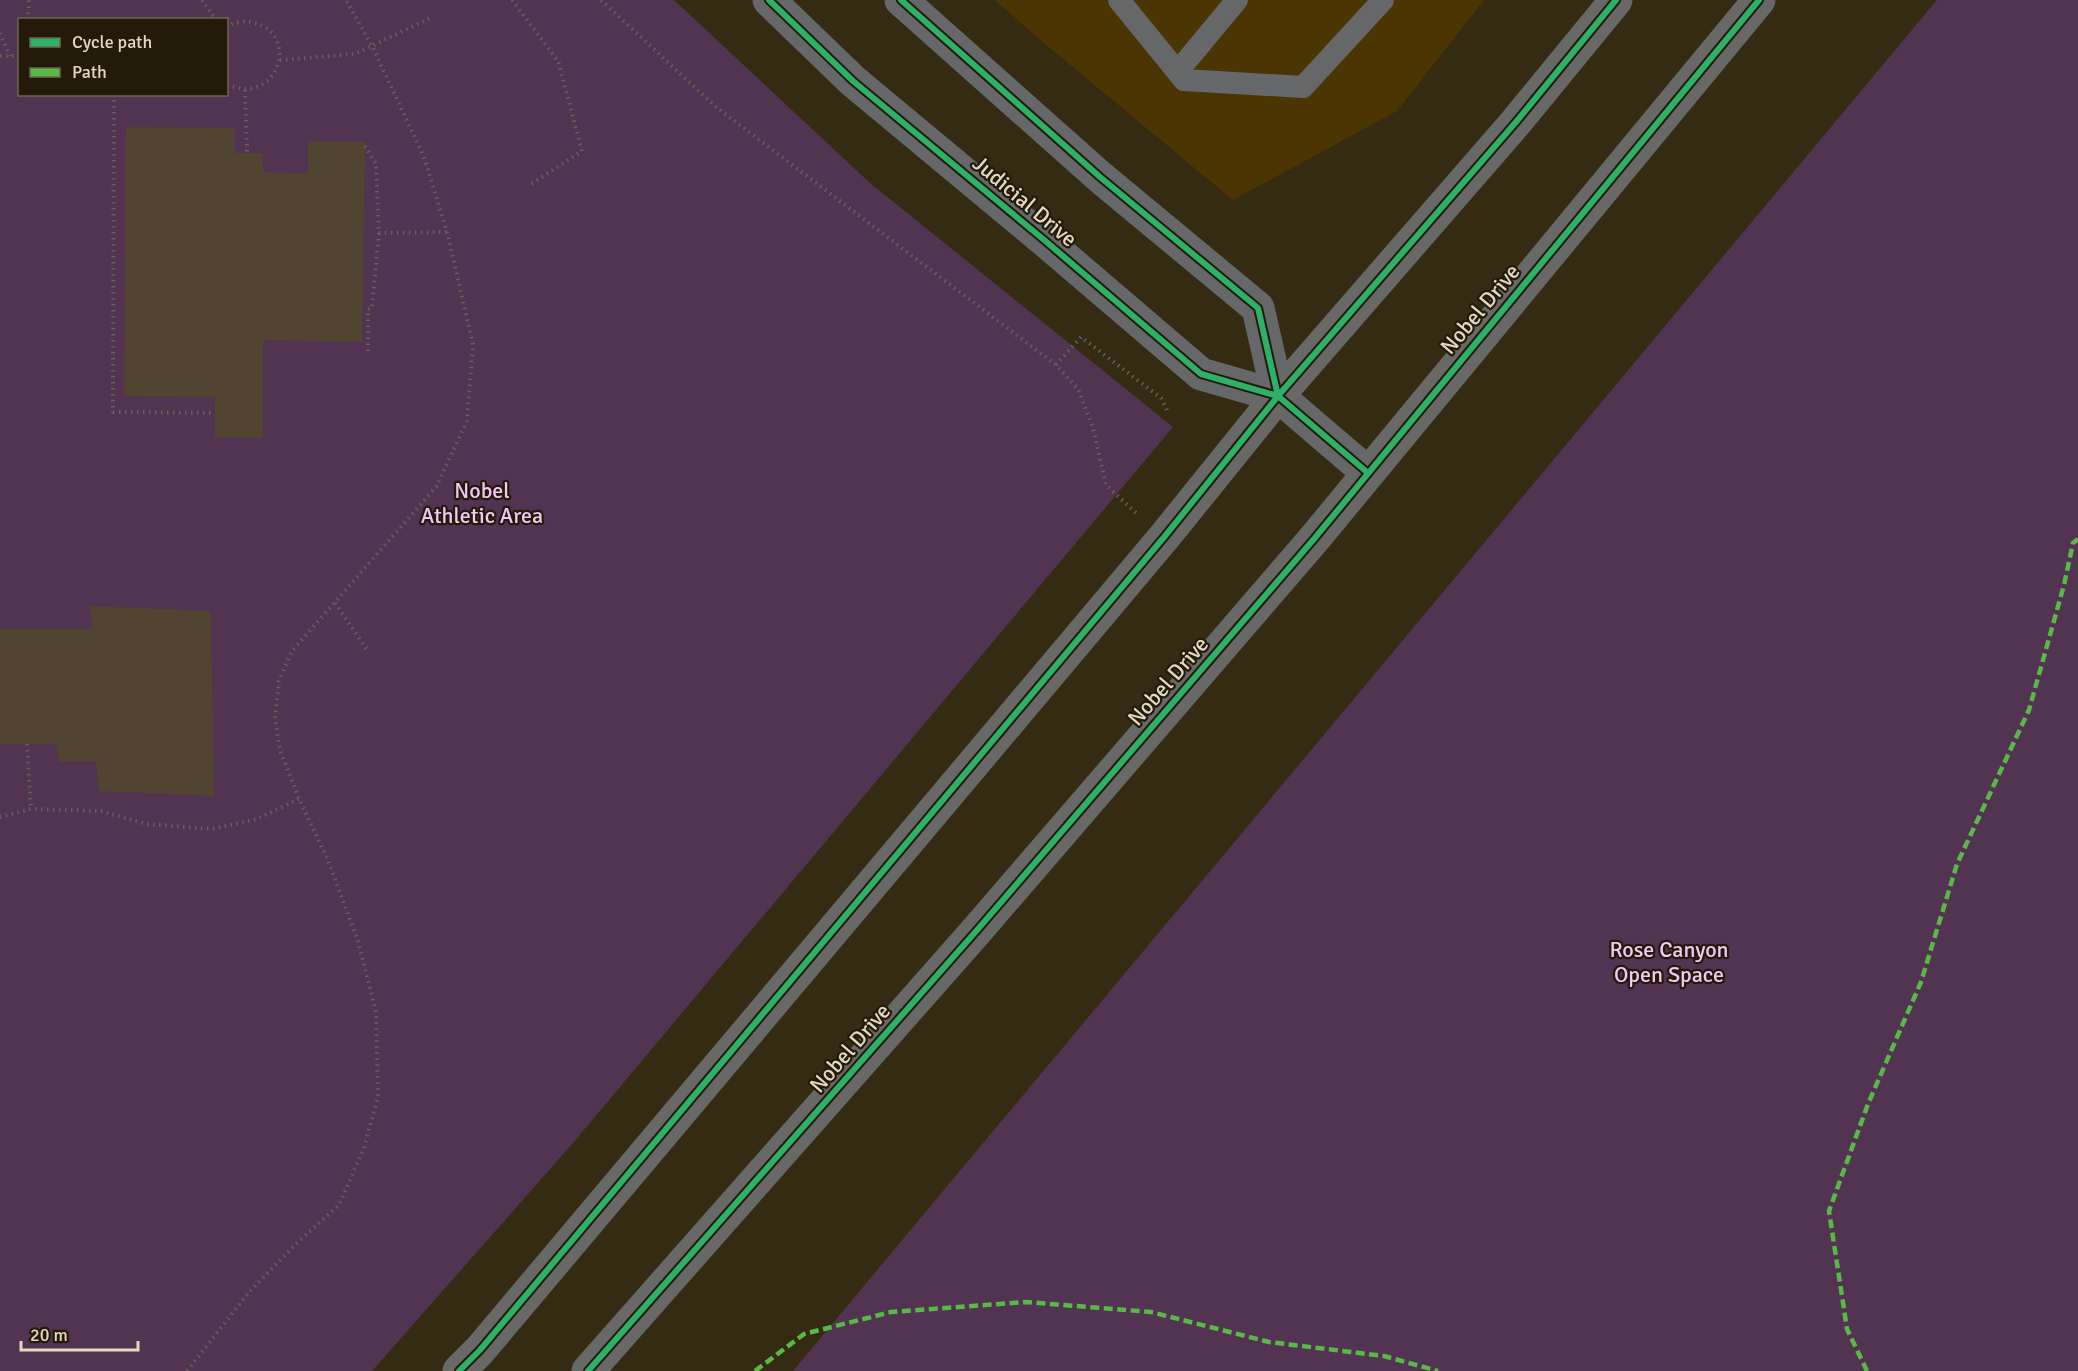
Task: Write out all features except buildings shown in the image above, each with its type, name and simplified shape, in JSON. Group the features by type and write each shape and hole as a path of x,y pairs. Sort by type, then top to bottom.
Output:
{"main road":[{"path":"459,1371 488,1341 1165,536 1278,396 1516,122 1616,0"},
{"name":"Nobel Drive","path":"588,1371 978,929 1306,549 1759,0"}],"street":[{"name":"Judicial Drive","path":"769,0 853,81 1201,374 1278,396 1368,473"},
{"path":"901,0 1100,177 1258,308 1278,396"}],"lane":[{"path":"1119,0 1184,80 1303,87 1383,0"},
{"path":"1178,71 1237,0"}],"path":[{"path":"28,18 29,0"},
{"path":"202,0 215,18"},
{"path":"187,1371 249,1292 298,1242 339,1206 364,1148 378,1097 376,1012 358,941 327,858 280,750 275,719 279,681 292,651 436,487 467,421 474,344 447,232 424,157 372,46 346,0"},
{"path":"512,0 558,61 582,150 528,186"},
{"path":"600,0 716,107 1056,365 1078,388 1093,428 1106,485 1165,536"},
{"path":"280,60 355,54 430,18"},
{"path":"228,26 245,21 267,28 275,37 280,60 277,70 264,85 245,90 228,85"},
{"path":"0,33 10,56"},
{"path":"0,56 18,56"},
{"path":"245,90 247,153"},
{"path":"114,96 113,412 215,413"},
{"path":"365,146 376,164 379,233 372,308 368,309 368,351"},
{"path":"379,233 447,232"},
{"path":"1056,365 1081,337 1161,398 1168,412"},
{"path":"335,603 368,651"},
{"path":"27,744 30,809"},
{"path":"0,817 30,809 101,811 146,824 212,829 257,819 300,799"}],"shaded area":[{"path":"995,0 1484,0 1397,111 1233,200"}],"green space":[{"name":"Nobel Athletic Area","path":"0,0 674,0 870,183 1173,427 573,1143 372,1371 0,1371"},
{"name":"Rose Canyon Open Space","path":"1937,0 2078,0 2078,1371 793,1371"}],"marked path":[{"path":"1867,1371 1847,1329 1829,1211 1868,1104 1921,982 1957,864 2029,710 2064,585 2073,543 2078,539"},
{"path":"755,1371 804,1334 891,1312 1026,1302 1151,1312 1269,1342 1384,1356 1438,1371"}],"cycle path":[{"path":"769,0 853,81 1201,374 1278,396 1368,473"},
{"path":"901,0 1100,177 1258,308 1278,396"},
{"path":"459,1371 480,1350 1165,536 1278,396 1516,122 1616,0"},
{"path":"588,1371 978,929 1314,539 1759,0"}]}
